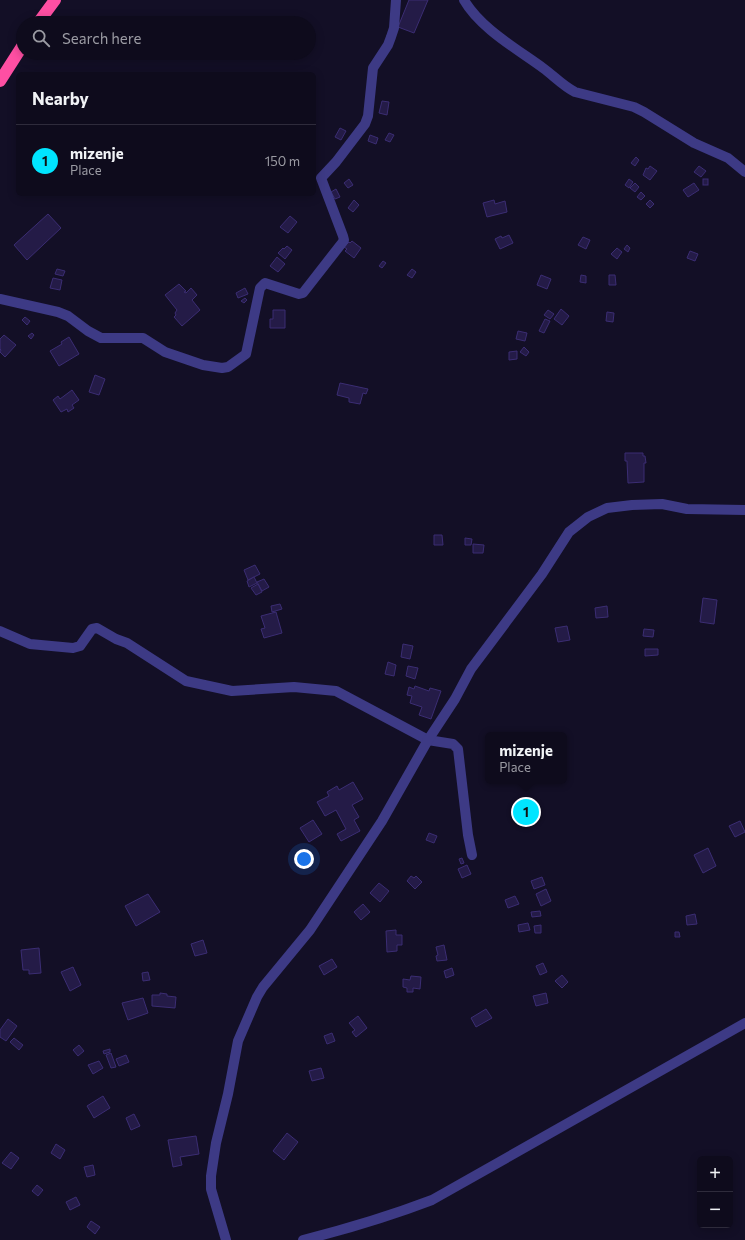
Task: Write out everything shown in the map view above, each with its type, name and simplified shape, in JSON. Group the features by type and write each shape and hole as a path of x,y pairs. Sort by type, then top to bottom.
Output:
{"highway":[{"path":"43,16 55,0"},
{"path":"0,81 16,56"}],"street":[{"path":"0,299 58,312 68,316 88,331 101,338 143,338 165,352 203,365 222,368 228,367 246,354 260,288 262,285 265,284 299,294 303,293 344,240 320,178 336,162 365,124 368,116 373,68 388,45 391,37 394,28 396,0"},
{"path":"464,0 470,10 487,27 567,88 575,92 644,112 694,143 728,158 745,172"},
{"path":"226,1240 212,1189 211,1176 216,1143 228,1094 238,1041 260,992 314,923 382,821 428,740 455,699 471,669 542,574 567,534 578,523 588,517 607,508 632,505 662,504 687,509 745,510"},
{"path":"0,631 30,644 73,648 80,646 92,629 97,628 116,639 127,643 186,681 232,691 294,687 336,692 428,740 453,744 458,749 468,835 472,854"},
{"path":"303,1240 386,1217 432,1200 745,1024"}],"building":[{"path":"409,0 428,0 414,33 398,27"},
{"path":"382,101 389,102 387,115 379,113"},
{"path":"340,128 346,131 341,140 335,137"},
{"path":"389,133 394,135 390,142 385,140"},
{"path":"370,135 378,138 376,144 368,141"},
{"path":"636,157 639,160 635,166 631,163"},
{"path":"650,166 657,171 650,180 643,175 646,168 648,169"},
{"path":"699,166 706,171 701,177 694,172"},
{"path":"349,179 353,185 348,188 344,183"},
{"path":"629,179 633,182 629,188 625,185"},
{"path":"703,179 708,179 708,185 703,185"},
{"path":"635,183 639,187 635,192 630,188"},
{"path":"694,183 699,190 688,197 683,190"},
{"path":"336,189 340,197 335,199 331,192"},
{"path":"641,192 645,196 641,200 637,197"},
{"path":"354,200 359,205 353,212 348,208"},
{"path":"494,200 495,204 505,201 507,212 487,217 483,203"},
{"path":"650,200 654,204 650,208 646,204"},
{"path":"48,214 61,228 27,260 14,245"},
{"path":"290,216 297,222 288,233 280,227"},
{"path":"509,235 513,243 500,249 495,239 501,236 502,238"},
{"path":"583,237 590,240 586,249 578,245"},
{"path":"352,241 361,248 354,258 345,251 347,249 344,247"},
{"path":"627,245 630,248 628,252 624,249"},
{"path":"287,246 292,250 285,259 278,253"},
{"path":"617,248 622,252 617,259 611,254"},
{"path":"690,251 698,254 695,261 687,258"},
{"path":"277,257 285,264 278,272 270,266"},
{"path":"383,261 386,263 382,268 379,266"},
{"path":"57,269 65,271 63,276 55,274"},
{"path":"412,269 416,272 412,278 407,275"},
{"path":"541,275 551,279 547,289 537,285"},
{"path":"581,275 586,276 586,283 580,282"},
{"path":"609,275 615,275 616,285 609,285"},
{"path":"53,278 62,280 60,290 50,288"},
{"path":"179,284 186,291 184,292 186,293 191,288 197,295 192,300 200,310 182,326 174,317 177,310 165,295"},
{"path":"245,288 248,294 238,298 236,293"},
{"path":"245,298 247,300 244,303 241,301"},
{"path":"561,309 569,316 562,325 554,319"},
{"path":"273,310 285,310 285,328 270,328 270,319 273,319"},
{"path":"548,310 554,314 550,319 544,315"},
{"path":"607,312 614,313 613,322 606,321"},
{"path":"25,317 30,321 27,325 22,320"},
{"path":"545,319 550,321 544,333 539,331"},
{"path":"518,331 527,333 525,341 516,339"},
{"path":"32,333 34,335 31,339 28,336"},
{"path":"4,335 16,345 5,357 0,352 0,339"},
{"path":"69,337 79,354 59,366 50,351 62,344 61,342"},
{"path":"524,347 529,352 526,356 520,352"},
{"path":"517,351 517,359 509,360 509,352"},
{"path":"95,375 105,379 99,395 89,392"},
{"path":"340,383 368,389 366,394 363,393 360,404 349,402 349,398 337,395"},
{"path":"72,390 79,400 72,405 74,408 68,412 67,409 61,412 53,400 58,396 60,399"},
{"path":"625,453 643,453 643,456 645,456 646,463 644,463 644,482 628,483"},
{"path":"434,535 442,535 443,545 434,545"},
{"path":"465,538 472,539 471,545 465,545"},
{"path":"473,544 484,545 483,553 473,553"},
{"path":"255,565 260,574 248,580 244,570"},
{"path":"254,577 257,583 249,587 247,581"},
{"path":"264,579 269,587 262,591 257,582"},
{"path":"258,584 262,592 256,595 251,588"},
{"path":"703,598 717,600 714,624 700,622"},
{"path":"280,604 282,609 272,612 271,606"},
{"path":"607,606 608,617 596,618 595,608"},
{"path":"276,612 282,633 264,638 261,629 265,628 261,616"},
{"path":"567,626 570,640 558,642 555,628"},
{"path":"644,629 654,630 653,637 643,636"},
{"path":"403,644 413,646 410,659 401,657"},
{"path":"645,649 658,649 658,655 645,656"},
{"path":"388,662 396,665 394,676 385,674"},
{"path":"408,666 418,668 415,679 406,676"},
{"path":"415,686 429,691 430,688 441,691 431,719 419,715 422,707 410,703 412,696 407,695 409,687 414,689"},
{"path":"353,782 363,799 352,805 359,817 354,820 360,831 341,841 337,834 346,829 336,810 325,816 317,802 329,796 327,792 337,786 339,790"},
{"path":"313,820 322,834 309,842 300,828"},
{"path":"740,821 745,832 735,837 729,826"},
{"path":"429,833 437,836 434,843 426,840"},
{"path":"708,848 716,866 703,873 694,855"},
{"path":"462,858 464,863 461,864 459,859"},
{"path":"467,865 471,874 462,878 458,869"},
{"path":"411,876 414,878 416,876 422,882 415,889 407,881"},
{"path":"542,877 545,885 534,889 531,881"},
{"path":"379,883 389,891 380,902 370,893"},
{"path":"546,889 551,901 541,906 536,894"},
{"path":"148,894 160,912 136,926 125,906"},
{"path":"515,896 519,904 508,908 505,900"},
{"path":"363,904 370,912 361,920 354,912"},
{"path":"540,911 541,916 532,917 531,912"},
{"path":"695,914 697,924 687,925 686,916"},
{"path":"528,923 530,930 519,932 518,925"},
{"path":"541,925 541,933 535,933 534,926"},
{"path":"396,930 396,935 402,935 402,945 397,945 397,951 387,952 386,931"},
{"path":"675,932 679,932 680,937 675,937"},
{"path":"203,940 207,953 195,956 191,944"},
{"path":"444,945 447,960 437,961 436,956 438,955 436,947"},
{"path":"39,948 41,973 29,974 29,970 23,970 21,950"},
{"path":"332,959 337,967 324,975 319,966"},
{"path":"543,963 547,972 540,975 536,966"},
{"path":"73,967 81,985 70,991 61,972"},
{"path":"452,968 454,975 446,978 444,971"},
{"path":"148,972 150,980 143,981 142,973"},
{"path":"562,975 568,982 562,988 555,981"},
{"path":"411,976 421,977 420,989 413,988 413,992 407,992 407,988 403,987 403,979 410,980"},
{"path":"160,993 167,994 167,996 176,997 175,1008 152,1006 152,995 160,995"},
{"path":"546,993 548,1003 536,1006 533,996"},
{"path":"143,998 148,1013 128,1020 122,1003"},
{"path":"486,1009 492,1018 476,1027 471,1018"},
{"path":"358,1016 367,1028 356,1037 352,1032 355,1030 349,1023"},
{"path":"8,1019 17,1026 6,1041 0,1037 0,1030"},
{"path":"332,1033 335,1041 327,1044 324,1036"},
{"path":"14,1038 23,1045 19,1050 10,1042"},
{"path":"79,1045 84,1051 78,1056 73,1050"},
{"path":"110,1049 110,1052 104,1054 103,1051"},
{"path":"111,1053 116,1067 111,1068 106,1055"},
{"path":"126,1055 129,1062 119,1066 116,1059"},
{"path":"99,1061 103,1068 93,1074 88,1065"},
{"path":"321,1068 324,1078 312,1081 309,1071"},
{"path":"103,1096 110,1108 94,1118 87,1106"},
{"path":"134,1114 140,1126 131,1130 126,1118"},
{"path":"287,1133 298,1142 284,1160 273,1151"},
{"path":"196,1136 199,1154 180,1157 182,1165 173,1167 168,1140"},
{"path":"56,1144 65,1150 60,1159 51,1153"},
{"path":"11,1152 19,1158 11,1169 2,1163"},
{"path":"93,1165 95,1175 87,1177 84,1167"},
{"path":"37,1185 43,1190 38,1196 32,1191"},
{"path":"76,1197 80,1205 70,1210 66,1202"},
{"path":"91,1221 100,1227 95,1234 87,1227"}],"place":[{"name":"mizenje","path":"526,812"}]}
